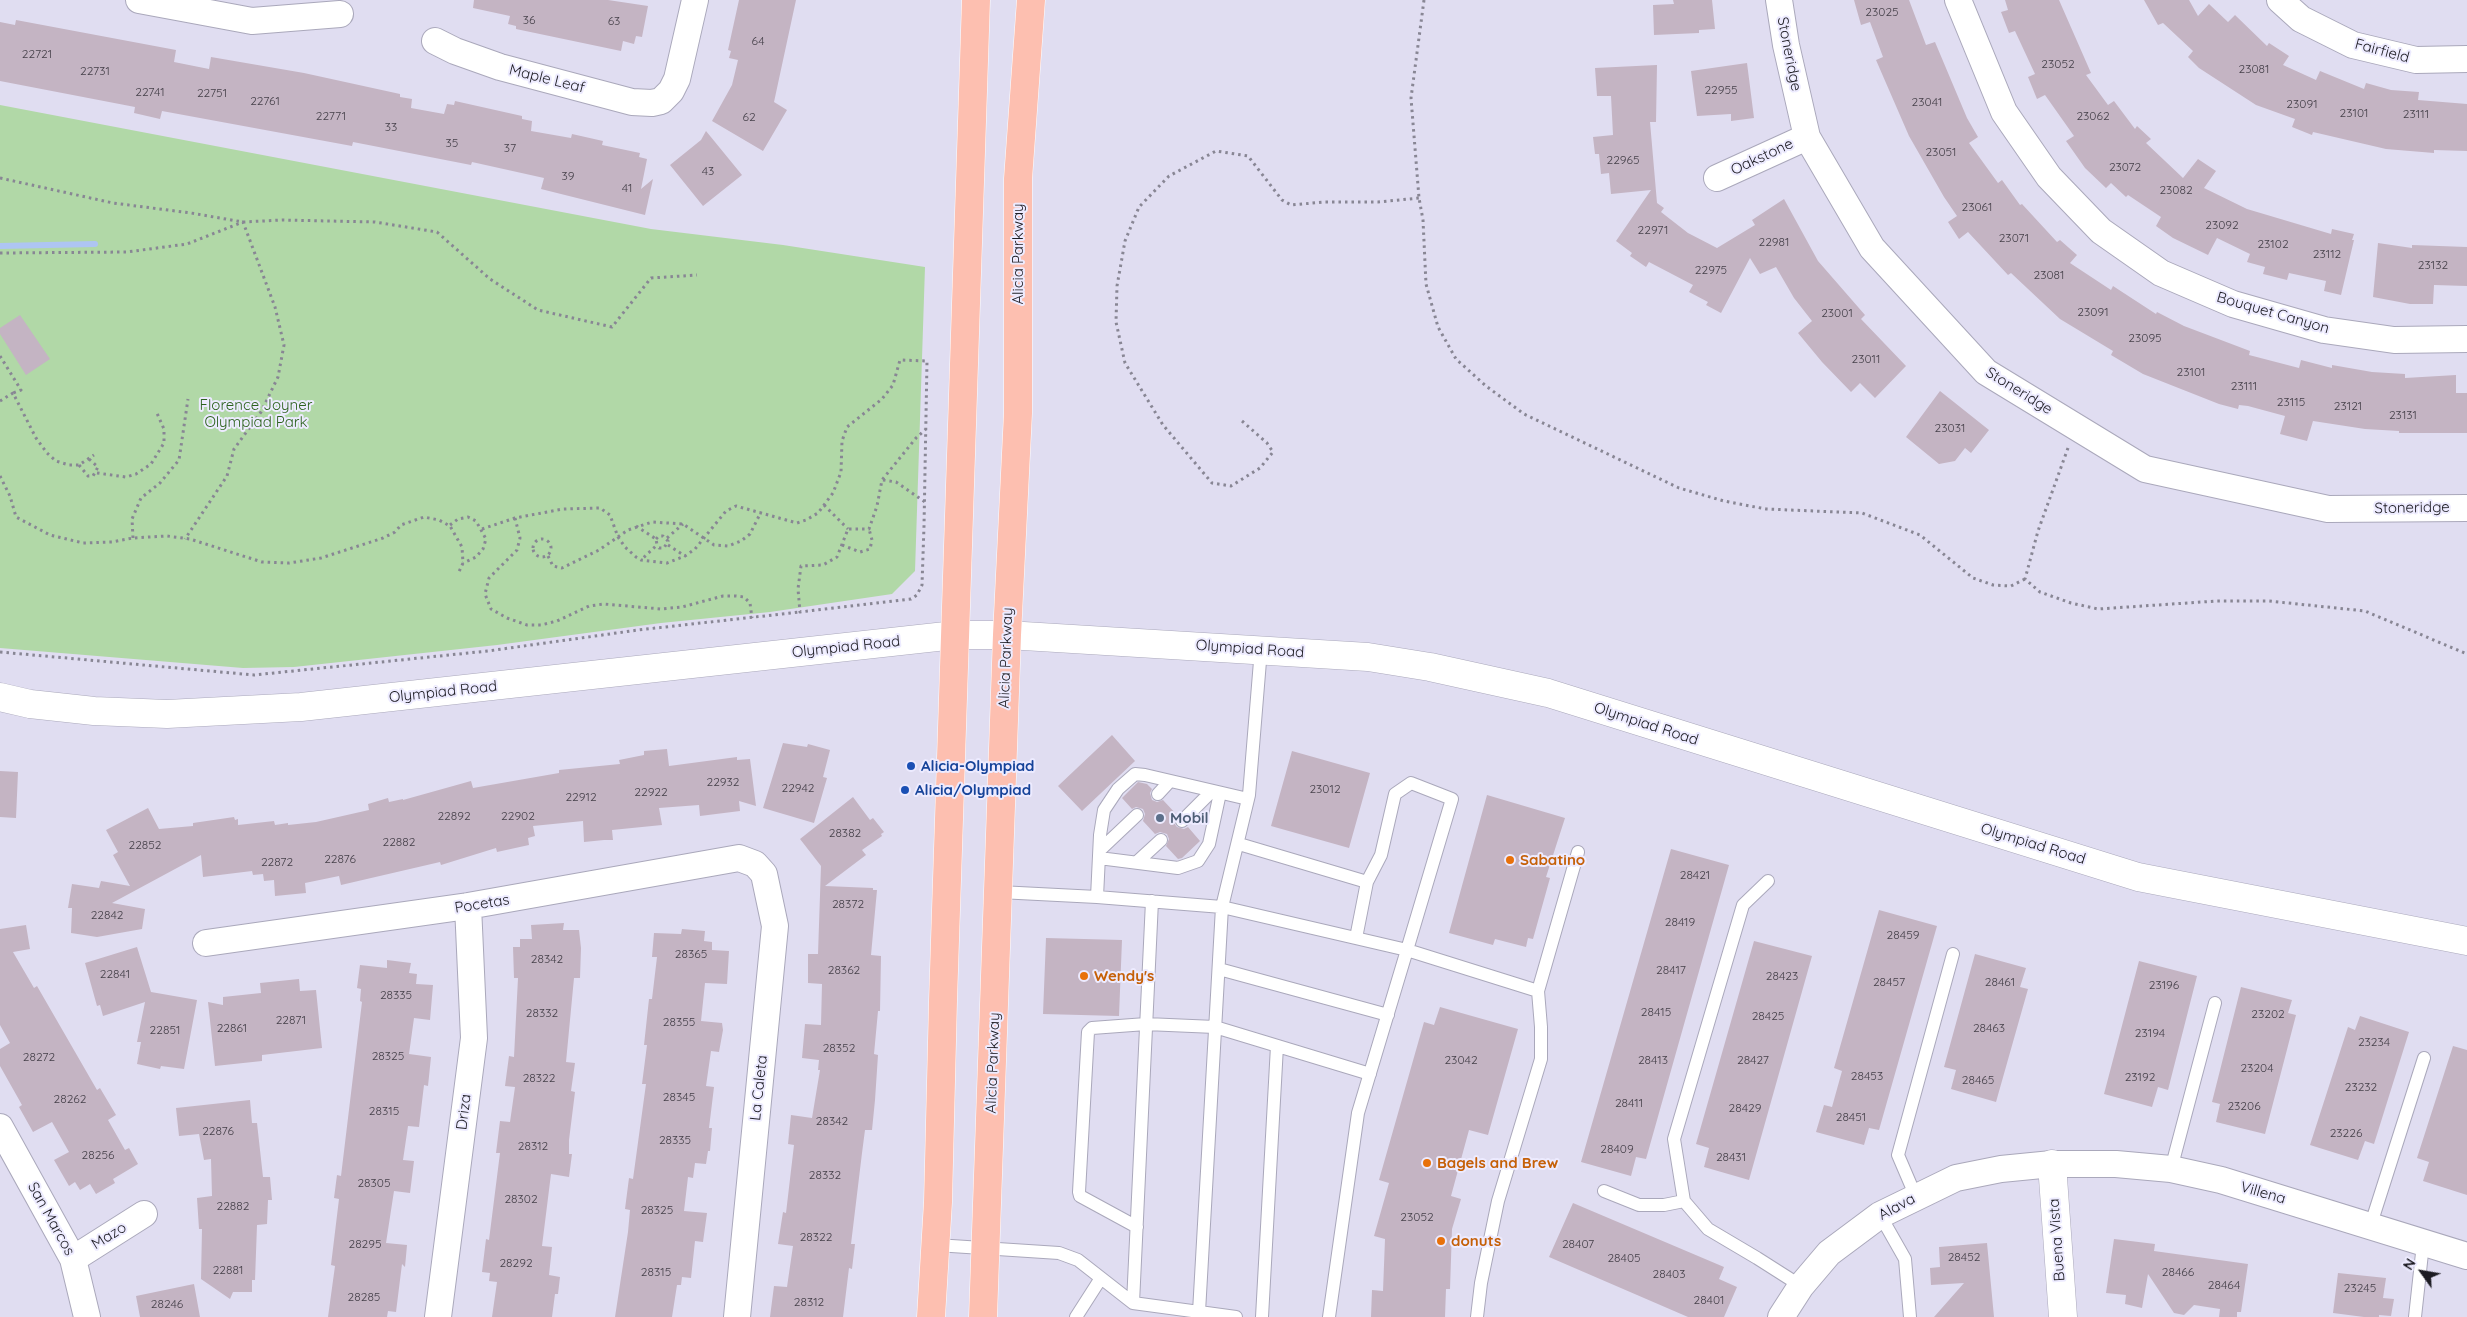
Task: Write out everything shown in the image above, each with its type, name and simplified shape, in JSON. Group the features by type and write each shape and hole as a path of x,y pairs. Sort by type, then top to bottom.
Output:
{"main road":[{"path":"932,1317 936,1245 976,0"},
{"name":"Alicia Parkway","path":"983,1317 999,892 1006,635 1018,413 1018,179 1031,0"},
{"name":"Olympiad Road","path":"0,698 94,711 167,714 301,707 955,635 1006,635 1368,657 1430,667 1548,693 2138,877 2467,941"},
{"name":"Buena Vista","path":"2052,1164 2063,1317"}],"street":[{"path":"139,0 252,21 340,14"},
{"name":"Maple Leaf","path":"435,41 454,51 500,67 642,104 661,101 671,91 677,79 695,0"},
{"name":"Stoneridge","path":"1779,0 1786,45 1807,136 1872,248 1986,372 2145,469 2328,509 2467,508"},
{"name":"Bouquet Canyon","path":"1958,0 2004,112 2049,177 2101,230 2160,273 2233,304 2324,330 2394,340 2467,339"},
{"name":"Fairfield","path":"2280,0 2301,19 2353,45 2416,60 2467,59"},
{"name":"Oakstone","path":"1717,178 1807,136"},
{"name":"Pocetas","path":"206,943 468,906 739,858 755,864"},
{"name":"La Caleta","path":"737,1317 775,926 764,874 755,864"},
{"name":"Driza","path":"438,1317 474,1038 468,906"},
{"name":"San Marcos","path":"0,1127 73,1259 87,1317"},
{"name":"Alava","path":"1782,1317 1801,1286 1829,1253 1880,1215 1956,1178 2001,1169 2052,1164"},
{"name":"Villena","path":"2052,1164 2116,1164 2171,1170 2230,1183 2467,1256"},
{"name":"Mazo","path":"73,1259 144,1214"}],"lane":[{"path":"1199,1312 1222,908 1248,799 1261,649"},
{"path":"1098,897 1104,810 1118,789 1135,774 1170,780 1248,799"},
{"path":"1158,794 1170,780"},
{"path":"1329,1317 1358,1112 1452,799 1411,783 1394,794 1382,854 1367,882 1356,938"},
{"path":"1182,821 1216,792"},
{"path":"1100,854 1178,868 1198,861 1209,844 1216,792"},
{"path":"1100,854 1137,815"},
{"path":"1137,862 1161,840"},
{"path":"1238,844 1367,882"},
{"path":"1477,1317 1481,1283 1498,1201 1541,1059 1538,991 1578,852"},
{"path":"1768,881 1743,905 1674,1138 1684,1201 1708,1230 1801,1286"},
{"path":"999,892 1098,897 1222,908 1407,950 1538,991"},
{"path":"1133,1304 1152,901"},
{"path":"1916,1197 1898,1155 1953,954"},
{"path":"1219,969 1388,1015"},
{"path":"2171,1170 2215,1003"},
{"path":"1137,1228 1080,1196 1079,1192 1088,1032 1092,1028 1146,1024 1215,1027 1370,1074"},
{"path":"1262,1317 1277,1046"},
{"path":"2370,1227 2424,1058"},
{"path":"1604,1191 1639,1205 1664,1205 1684,1201"},
{"path":"1880,1215 1905,1259 1910,1317"},
{"path":"2415,1317 2423,1244"},
{"path":"936,1245 1059,1253 1078,1260 1133,1304 1236,1317"},
{"path":"1076,1317 1101,1278"}],"path":[{"path":"1424,0 1411,98 1419,198 1423,220 1426,284 1438,327 1456,359 1486,386 1524,414 1679,488 1724,501 1766,509 1862,513 1920,534 1973,578 1993,585 2011,586 2025,579 2038,531 2076,427"},
{"path":"1242,421 1273,452 1260,468 1231,486 1212,483 1163,425 1124,362 1116,322 1117,286 1125,241 1140,207 1169,176 1216,152 1248,156 1282,200 1291,205 1324,202 1378,202 1419,198"},
{"path":"0,178 113,203 243,222 282,220 375,222 437,232 490,279 538,310 612,327 651,278 697,275"},
{"path":"0,252 127,252 188,244 243,222"},
{"path":"185,538 227,476 234,449 261,412 278,377 284,345 275,307 243,222"},
{"path":"0,356 21,390 0,401"},
{"path":"0,652 254,675 469,653 638,630 911,599 918,595 922,585 927,361 900,360 893,385 882,399 847,427 842,441 841,472 834,493 818,513 797,523 736,506 726,511 695,549 667,563 641,560 625,547 618,537 610,515 600,508 563,509 515,518 482,529"},
{"path":"13,393 24,418 47,453 62,464 79,465 94,455"},
{"path":"133,538 132,519 141,498 160,483 179,460 188,399"},
{"path":"79,465 88,476 97,473 126,477 136,474 152,464 164,443 164,429 156,411"},
{"path":"842,544 860,552 870,549 872,540 869,529 877,506 882,480 916,438 926,429"},
{"path":"89,459 97,464 97,473"},
{"path":"0,476 10,496 16,517 32,528 50,535 83,543 167,536 185,538 262,562 289,563 321,558 383,538 395,532 401,525 424,517 439,520 450,526 462,546 463,563 458,574"},
{"path":"882,480 896,482 925,503"},
{"path":"824,505 848,529 869,529"},
{"path":"548,556 553,566 562,568 578,562 636,526 652,522 683,524 714,545 728,546 741,541 750,534 761,512"},
{"path":"450,526 458,519 468,517 476,521 486,539 483,549 476,558 463,563"},
{"path":"515,518 520,538 517,550 489,578 485,594 492,609 508,618 526,625 541,625 557,621 589,606 604,604 661,609 682,607 723,596 736,596 744,597 750,603 752,618"},
{"path":"666,538 683,524"},
{"path":"636,526 656,539 659,548 664,548 668,545"},
{"path":"800,612 798,589 801,566 823,564 837,557 848,529"},
{"path":"656,539 659,536 666,538"},
{"path":"666,538 668,545 684,556"},
{"path":"538,540 543,540 550,545 551,551 548,556 542,558 534,554 534,545 538,540"},
{"path":"641,560 657,545"},
{"path":"2025,579 2040,592 2098,609 2208,601 2269,601 2365,611 2467,654"}],"green space":[{"name":"Florence Joyner Olympiad Park","path":"0,105 651,229 783,245 925,267 915,571 892,594 770,612 661,623 497,645 294,667 243,668 0,648"}],"building":[{"path":"474,0 608,0 648,6 642,37 636,36 634,44 623,41 621,51 516,29 516,26 508,24 510,16 473,8"},
{"path":"739,0 796,0 774,102 787,110 763,151 712,121 732,85 738,60 729,58 731,51 728,50"},
{"path":"1673,0 1712,0 1715,29 1699,30 1699,33 1654,35 1653,5 1674,4"},
{"path":"1854,0 1909,0 1926,45 1935,42 1967,118 1978,137 1969,143 1998,183 2002,180 2020,205 2022,204 2057,242 2060,240 2077,255 2070,263 2111,290 2113,286 2156,314 2157,312 2184,326 2250,351 2249,355 2299,368 2301,360 2332,368 2332,365 2372,372 2405,374 2405,378 2456,375 2456,393 2467,393 2467,433 2399,433 2399,431 2365,429 2313,421 2307,441 2280,434 2285,416 2248,406 2239,405 2238,409 2219,404 2143,374 2111,355 2113,351 2060,319 2011,273 2008,275 1968,232 1959,239 1948,222 1957,216 1909,136 1876,60 1883,57 1870,22 1861,25"},
{"path":"2005,0 2059,0 2091,73 2086,75 2108,105 2114,101 2135,129 2137,126 2151,139 2146,143 2183,178 2198,159 2216,171 2204,188 2247,209 2331,234 2332,229 2354,234 2341,295 2324,291 2326,281 2289,273 2287,280 2263,274 2265,267 2247,262 2250,254 2217,238 2208,255 2173,238 2156,226 2161,217 2128,195 2126,197 2111,183 2106,188 2085,168 2066,141 2074,136 2045,95 2037,99 2028,77 2035,74 2015,31 2009,33 2001,12 2008,10"},
{"path":"2144,0 2189,0 2198,16 2209,4 2228,22 2235,15 2267,46 2269,43 2289,56 2283,65 2316,80 2320,71 2364,89 2366,83 2391,90 2419,92 2418,100 2467,104 2467,151 2434,150 2434,153 2386,149 2313,132 2312,135 2292,127 2295,119 2256,105 2199,68 2188,57 2193,51 2163,23 2158,25"},
{"path":"16,20 176,50 174,62 209,69 211,57 304,73 400,94 400,97 412,99 411,108 444,114 447,104 454,105 455,101 522,116 522,119 532,121 531,131 571,138 572,134 603,141 602,145 640,153 639,157 647,159 641,189 653,179 645,215 541,189 544,178 472,162 471,165 353,142 352,146 162,111 160,119 134,113 135,107 0,81 0,22 15,25"},
{"path":"1747,63 1754,118 1731,121 1731,114 1697,116 1691,71"},
{"path":"1657,65 1656,122 1650,122 1657,203 1664,208 1661,212 1688,233 1717,248 1755,225 1752,220 1784,199 1818,261 1865,315 1861,319 1906,366 1875,398 1860,383 1851,392 1822,362 1798,333 1812,321 1794,298 1776,267 1760,274 1750,258 1721,313 1706,305 1708,302 1689,292 1693,285 1649,262 1646,267 1630,256 1632,253 1616,241 1651,190 1611,194 1609,173 1601,174 1599,154 1595,154 1593,137 1613,135 1611,96 1597,96 1595,68"},
{"path":"706,131 742,175 703,206 670,165 701,140"},
{"path":"2378,243 2412,248 2412,245 2467,247 2467,286 2434,285 2433,304 2410,304 2373,297"},
{"path":"20,315 50,359 26,375 0,334 0,328"},
{"path":"1940,391 1989,430 1971,453 1965,448 1955,461 1939,464 1906,437"},
{"path":"1112,735 1135,761 1082,811 1058,786"},
{"path":"783,743 807,747 808,744 830,750 823,777 827,778 814,823 763,808"},
{"path":"667,749 669,766 737,757 737,760 750,759 756,806 739,801 740,811 700,816 699,805 659,808 662,825 612,830 613,840 584,842 583,821 533,826 535,836 528,838 529,845 497,852 496,848 441,865 440,862 341,885 339,876 305,883 306,893 275,896 274,880 264,881 263,874 253,875 252,871 203,877 201,855 112,903 145,909 142,929 97,937 71,933 72,908 68,908 72,884 99,888 101,881 130,886 113,855 118,852 106,830 148,808 159,829 193,826 193,823 234,817 235,820 238,819 238,825 274,821 275,825 316,822 369,810 368,804 388,798 389,802 403,800 471,781 473,788 559,773 559,770 620,764 619,760 644,755 644,751"},
{"path":"1292,751 1370,773 1349,848 1271,826"},
{"path":"0,771 18,772 16,818 0,817"},
{"name":"Mobil","path":"1138,782 1147,784 1152,789 1150,793 1152,800 1157,802 1163,800 1177,815 1174,823 1177,827 1184,829 1188,827 1200,841 1182,858 1178,859 1166,846 1169,839 1167,834 1160,832 1155,834 1143,821 1145,814 1143,809 1136,807 1132,809 1122,798"},
{"name":"Sabatino","path":"1487,795 1565,818 1546,877 1550,878 1533,939 1528,938 1526,947 1495,939 1493,945 1449,933"},
{"path":"853,797 870,820 873,818 884,832 881,834 882,836 862,850 866,855 825,886 873,888 873,890 877,890 871,955 881,956 880,1011 878,1011 874,1054 878,1055 872,1130 865,1130 862,1153 851,1244 855,1244 852,1269 849,1268 843,1317 770,1317 774,1286 787,1287 793,1246 778,1244 783,1212 786,1213 794,1145 788,1144 791,1115 812,1118 820,1070 818,1070 819,1060 802,1058 805,1024 821,1025 822,984 808,983 808,954 818,954 821,866 800,839"},
{"path":"1671,849 1729,865 1646,1159 1636,1157 1631,1176 1581,1162"},
{"path":"1879,910 1937,926 1879,1130 1869,1128 1864,1145 1816,1132 1824,1105 1832,1107 1842,1071 1834,1068"},
{"path":"564,923 563,930 579,930 581,948 580,978 574,978 566,1062 575,1063 571,1091 575,1092 569,1140 569,1154 572,1154 569,1177 551,1174 542,1246 552,1247 549,1275 560,1277 558,1294 555,1294 552,1317 492,1317 497,1282 489,1281 490,1273 482,1272 486,1239 489,1240 500,1153 496,1153 500,1121 510,1122 515,1087 505,1086 509,1056 514,1057 518,978 514,978 513,947 520,947 520,939 532,939 531,925"},
{"path":"26,925 30,949 13,952 34,988 37,986 97,1090 100,1088 116,1115 108,1120 125,1150 129,1148 138,1164 113,1179 115,1183 96,1194 90,1184 80,1190 75,1182 69,1186 54,1160 69,1152 52,1122 33,1132 19,1107 22,1105 0,1066 0,1049 10,1043 0,1025 0,929"},
{"path":"682,929 705,931 704,941 712,942 712,950 729,951 727,984 705,983 701,1021 722,1023 723,1030 719,1052 711,1051 706,1086 714,1087 709,1128 712,1128 710,1151 708,1151 706,1164 695,1163 693,1178 688,1177 684,1211 707,1213 703,1242 695,1241 691,1278 682,1277 681,1285 677,1285 672,1317 615,1317 628,1232 630,1210 625,1209 629,1178 633,1179 646,1084 642,1084 647,1045 644,1045 649,999 652,999 657,957 652,957 654,933 681,934"},
{"name":"Wendy's","path":"1046,938 1122,940 1119,1016 1043,1014"},
{"path":"1754,941 1812,956 1749,1180 1704,1167 1709,1148 1696,1144"},
{"path":"137,947 151,992 197,1000 184,1069 161,1066 160,1069 137,1064 141,1042 137,1042 145,1002 103,1016 100,1005 97,1006 85,963"},
{"path":"1975,954 2026,968 2020,987 2028,989 1996,1102 1951,1089 1956,1070 1944,1067"},
{"path":"387,960 411,963 409,973 417,974 416,984 433,985 430,1020 414,1018 409,1054 431,1057 428,1086 424,1085 419,1127 408,1126 403,1160 414,1161 410,1193 394,1191 386,1243 407,1245 405,1267 402,1264 396,1312 388,1311 387,1317 328,1317 335,1266 331,1265 339,1199 334,1198 337,1175 341,1176 362,1002 360,1001 361,989 357,988 360,965 387,968"},
{"path":"2139,961 2197,976 2168,1090 2158,1087 2152,1107 2104,1094"},
{"path":"299,979 300,991 316,990 322,1048 262,1055 262,1061 215,1066 208,1002 223,1005 223,997 261,993 260,983"},
{"path":"2241,987 2292,1000 2288,1013 2296,1015 2265,1134 2216,1122 2220,1104 2212,1102"},
{"path":"1440,1007 1518,1029 1488,1135 1469,1130 1451,1196 1461,1199 1452,1229 1450,1289 1446,1289 1445,1317 1371,1317 1372,1290 1383,1291 1385,1239 1374,1236 1389,1183 1379,1180 1424,1022 1434,1025"},
{"path":"2360,1016 2409,1032 2374,1144 2365,1141 2358,1160 2310,1145 2348,1027 2355,1030"},
{"path":"2453,1046 2467,1050 2467,1195 2423,1181 2429,1162 2417,1158"},
{"path":"250,1100 252,1123 257,1123 263,1177 270,1177 272,1200 268,1200 267,1224 257,1225 255,1280 252,1280 252,1292 233,1292 230,1299 201,1279 202,1229 199,1229 197,1198 212,1196 211,1159 204,1160 199,1134 179,1136 176,1108"},
{"path":"1573,1203 1724,1267 1719,1279 1737,1287 1724,1317 1688,1317 1549,1257"},
{"path":"2114,1239 2155,1244 2154,1251 2248,1264 2241,1312 2237,1312 2237,1317 2219,1317 2220,1309 2194,1305 2184,1315 2174,1313 2148,1274 2142,1308 2125,1304 2126,1295 2106,1293"},
{"path":"1987,1243 1994,1317 1934,1317 1964,1283 1931,1285 1930,1268 1940,1267 1939,1247"},
{"path":"2338,1273 2386,1278 2383,1298 2394,1299 2391,1316 2364,1317 2333,1313"},
{"path":"194,1284 200,1317 140,1317 136,1296"}],"waterway":[{"path":"0,246 95,244"}],"place":[{"name":"Alicia-Olympiad","path":"911,766"},
{"name":"Alicia/Olympiad","path":"905,790"},
{"name":"Mobil","path":"1160,818"},
{"name":"Sabatino","path":"1510,860"},
{"name":"Wendy's","path":"1084,976"},
{"name":"Bagels and Brew","path":"1427,1163"},
{"name":"donuts","path":"1441,1241"}]}
